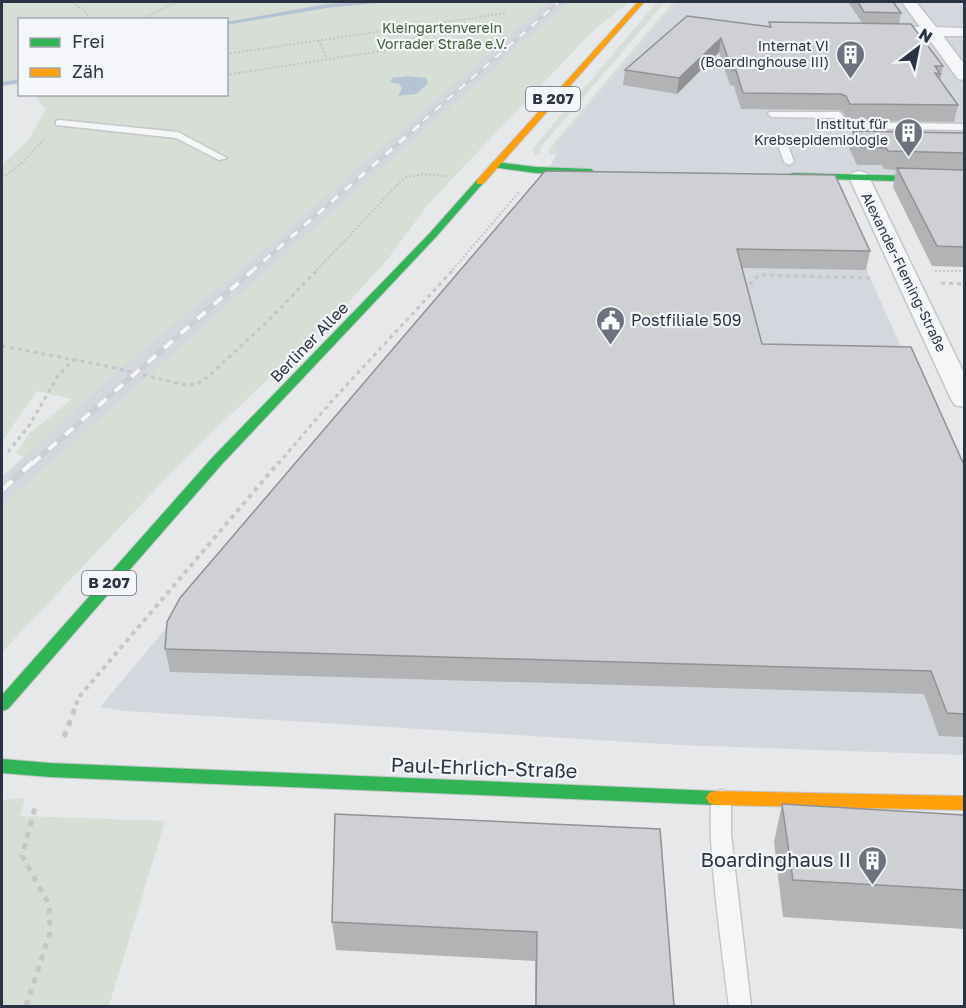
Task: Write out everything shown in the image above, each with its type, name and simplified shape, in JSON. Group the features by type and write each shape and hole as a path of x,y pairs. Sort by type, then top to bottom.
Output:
{"main road":[{"name":"Berliner Allee","path":"2,705 217,461 432,236 641,2"},
{"path":"495,165 536,170 606,172"},
{"path":"777,176 964,180"},
{"name":"Paul-Ehrlich-Straße","path":"2,766 50,770 721,798 964,802"}],"street":[{"path":"909,2 964,75"},
{"path":"860,31 964,32"},
{"name":"Alexander-Fleming-Straße","path":"859,177 964,399"}],"lane":[{"path":"772,114 838,115 843,124 964,127"},
{"path":"60,123 178,135 222,158"},
{"path":"789,162 782,142 878,143"},
{"path":"721,798 722,835 740,1006"}],"path":[{"path":"72,2 88,14 87,18"},
{"path":"142,18 177,2"},
{"path":"228,54 507,13"},
{"path":"319,40 327,59"},
{"path":"228,75 452,40"},
{"path":"2,177 21,164 60,123 67,96"},
{"path":"26,1006 50,933 49,904 22,856 35,806 79,697 331,402 475,246 536,170"},
{"path":"2,346 185,385 197,384 209,376 273,316 348,240 383,198 404,178 422,174 480,182"},
{"path":"741,294 759,275 866,277 911,283"},
{"path":"428,295 437,297"},
{"path":"8,452 29,426 58,374 74,360"}],"shaded area":[{"path":"547,2 569,2 2,506 2,477 119,369 272,243"},
{"path":"677,2 964,2 964,175 824,173 964,490 964,755 680,745 126,711 100,707 485,248 539,187 556,155 556,145"}],"green space":[{"name":"Kleingartenverein Vorrader Straße e.V.","path":"2,2 547,2 272,243 119,369 25,457 16,454 29,434 72,399 37,391 2,441 2,165 29,139 46,109 35,96 228,96 228,18 18,18 18,82 2,84"},
{"path":"569,2 629,2 592,32 448,183 427,206 387,260 347,304 188,455 2,652 2,506"},
{"path":"657,2 665,2 540,148 540,155 535,155 533,148"},
{"path":"673,2 677,2 556,145 556,155 550,154 549,149"},
{"path":"25,798 20,816 165,821 109,1006 2,1006 2,800"}],"water":[{"path":"408,76 426,78 428,83 416,94 398,96 402,88 399,84 390,82 392,78"}],"building":[{"path":"858,2 893,2 901,13 864,12"},
{"path":"687,16 771,27 769,22 911,24 943,66 935,66 940,74 935,73 958,105 850,104 846,96 841,94 743,93 736,70 732,70 721,38 679,78 625,70"},
{"path":"853,131 964,133 964,153 888,151 886,148 861,147"},
{"path":"897,168 964,170 964,247 937,246"},
{"path":"545,171 835,175 870,251 737,249 762,344 911,347 964,465 964,714 947,713 931,671 165,649 167,622 180,598"},
{"path":"782,804 964,815 964,890 793,880"},
{"path":"335,814 660,829 674,1006 536,1006 537,932 332,922"}],"waterway":[{"path":"228,24 327,6 383,2"},
{"path":"2,84 18,81"}],"railway":[{"path":"423,121 559,2"},
{"path":"250,273 425,120"},
{"path":"32,464 252,271"},
{"path":"2,490 33,462"}],"traffic: fast":[{"path":"495,165 536,170 591,172"},
{"path":"792,176 964,180"},
{"path":"2,705 217,461 432,236 480,182"},
{"path":"2,766 50,770 715,798"}],"traffic: slow":[{"path":"480,182 641,2"},
{"path":"715,798 964,803"}],"place":[{"name":"Internat VI (Boardinghouse III)","path":"850,80"},
{"name":"Institut für Krebsepidemiologie","path":"909,158"},
{"name":"Postfiliale 509","path":"610,346"},
{"name":"Boardinghaus II","path":"872,886"}]}
